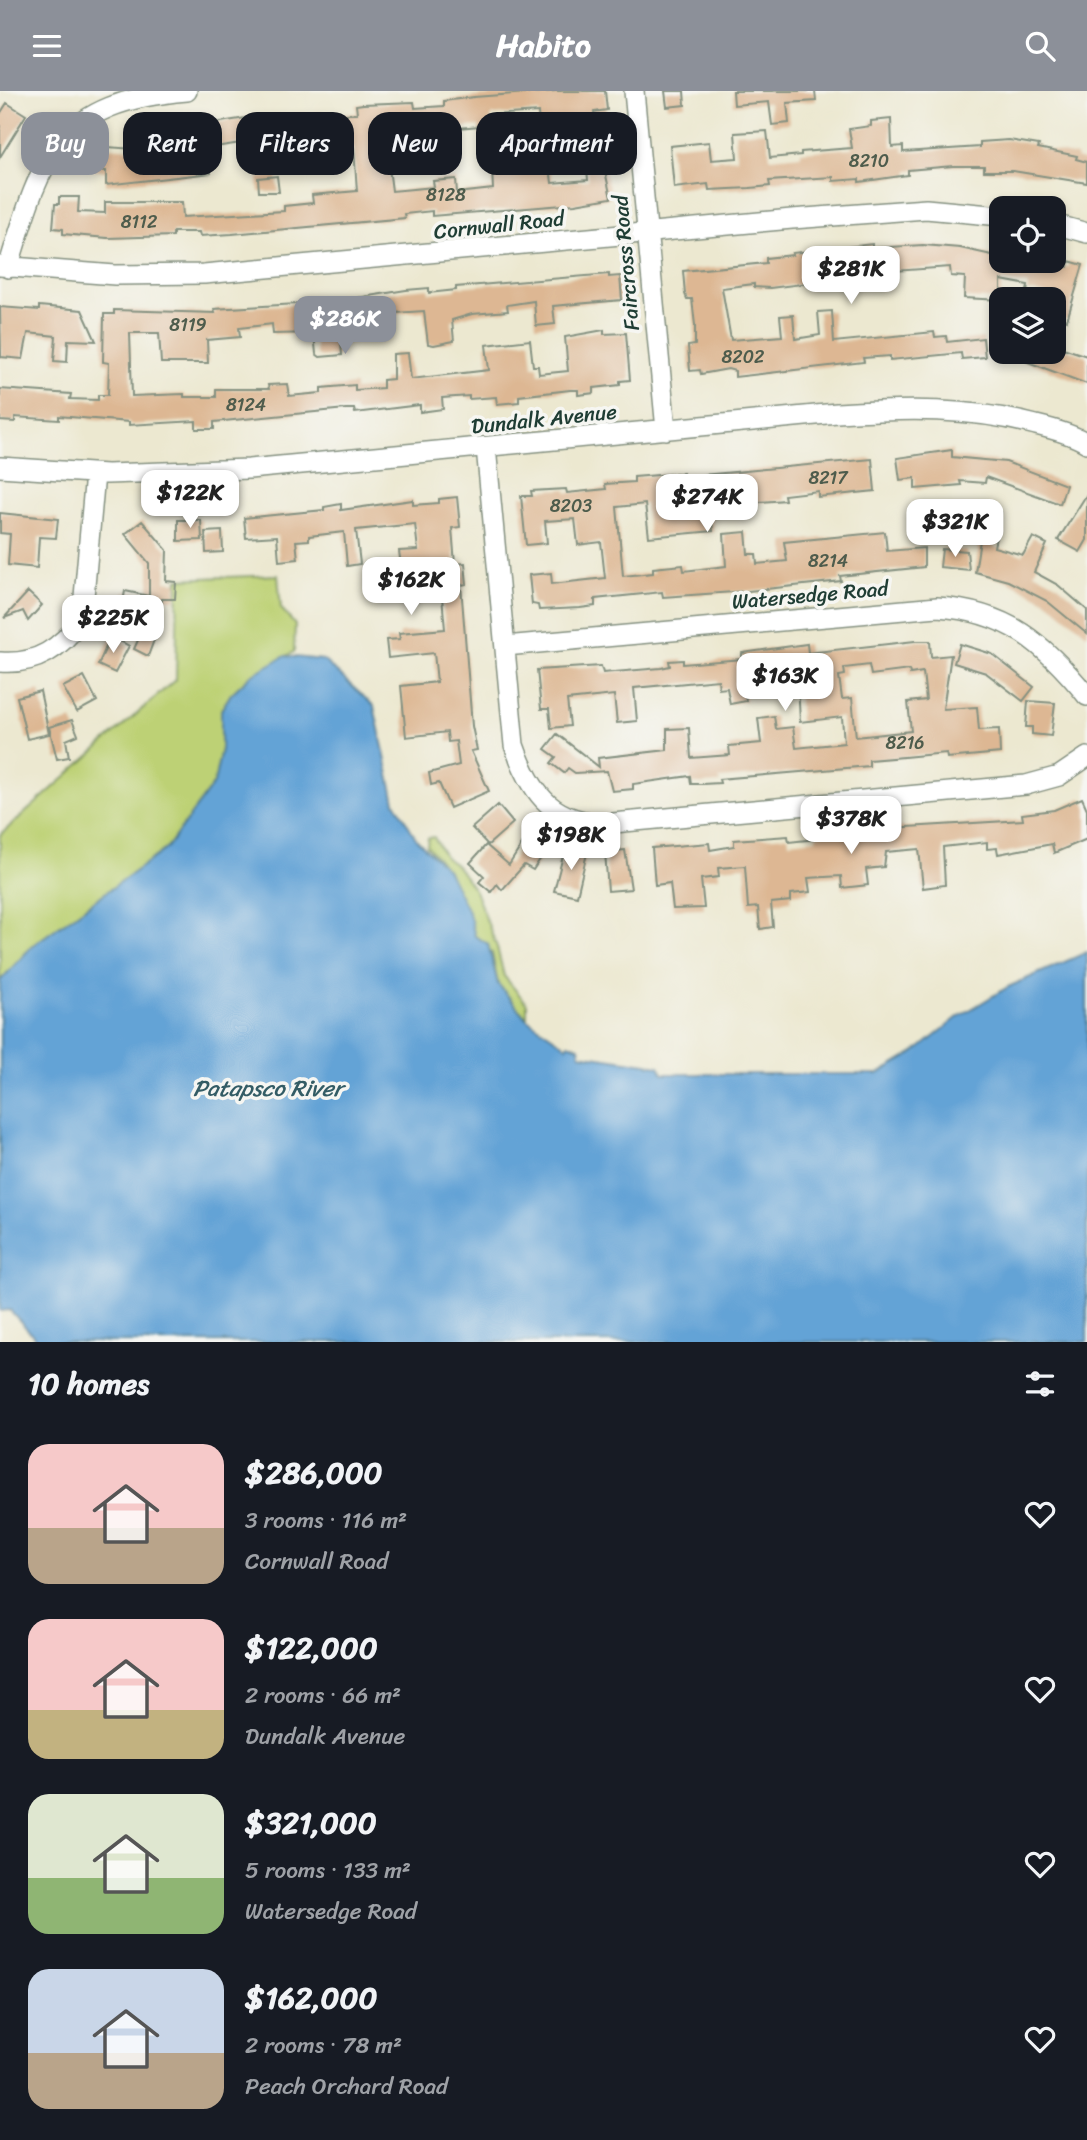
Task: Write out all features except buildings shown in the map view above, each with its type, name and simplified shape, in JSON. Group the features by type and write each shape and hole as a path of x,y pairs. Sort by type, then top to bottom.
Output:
{"street":[{"path":"4,267 40,172 52,149 68,132 88,119 136,98 187,91"},
{"name":"Faircross Road","path":"634,91 666,430"},
{"name":"Cornwall Road","path":"4,267 115,275 204,274 926,209 989,215"},
{"path":"1066,227 1087,233"},
{"name":"Dundalk Avenue","path":"0,467 95,474 249,470 837,413 928,409 1006,417 1087,443"},
{"path":"486,447 514,745 526,776 547,804 581,820 613,823 1026,785 1059,776 1087,757"},
{"path":"0,662 25,661 48,653 71,635 82,619 95,474"},
{"name":"Watersedge Road","path":"505,646 937,607 972,610 1030,637 1058,659 1087,696"}],"green space":[{"path":"278,575 281,608 295,625 294,652 251,675 231,694 221,710 221,749 214,783 166,849 33,945 0,981 0,835 176,679 178,579"},
{"path":"434,837 445,857 457,866 475,891 497,947 504,976 527,1004 527,1019 498,984 492,953 475,936 447,869 427,846 428,838"}],"water":[{"name":"Patapsco River","path":"285,656 323,660 374,706 395,802 417,840 447,869 469,913 475,936 488,944 498,984 527,1019 567,1046 569,1043 579,1047 580,1054 659,1066 663,1074 878,1074 914,1053 958,1017 1008,987 1087,952 1087,1342 39,1342 10,1310 0,1311 0,981 33,945 166,849 214,783 221,749 221,710 231,694 251,675"}]}
